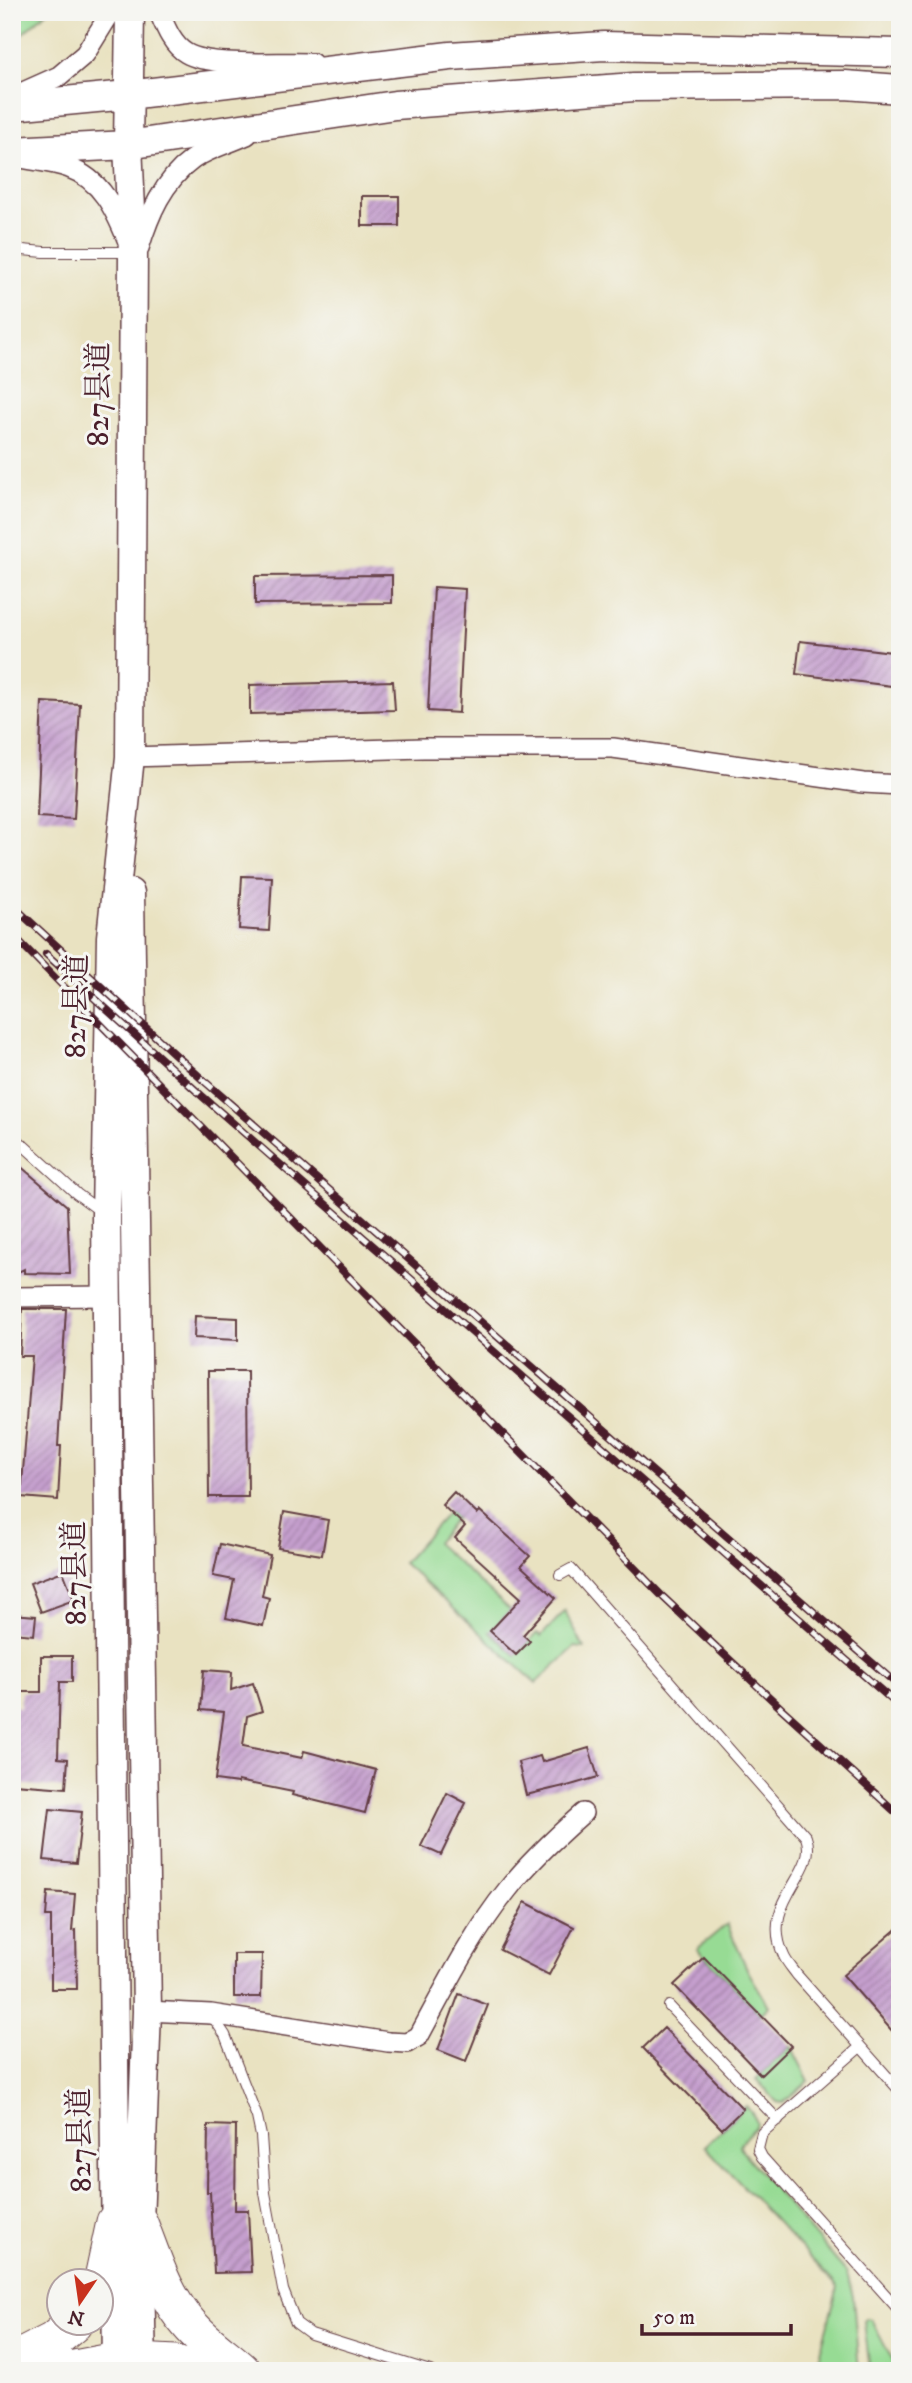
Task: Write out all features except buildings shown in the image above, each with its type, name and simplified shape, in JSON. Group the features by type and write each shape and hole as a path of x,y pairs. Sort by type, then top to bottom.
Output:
{"highway":[{"path":"108,2268 127,2222"},
{"path":"127,2222 177,2310 212,2348 242,2371"},
{"path":"12,2362 56,2338"},
{"path":"64,2371 176,2364 197,2371"}],"main road":[{"name":"827县道","path":"127,2222 147,2011 129,767 133,259 128,145 130,12"},
{"path":"12,106 128,95 450,56 604,46 900,53"},
{"path":"12,151 128,145 395,105 634,87 845,85 900,89"},
{"name":"827县道","path":"129,767 111,937 106,1215 130,2367"}],"street":[{"path":"12,97 59,76 85,54 111,12"},
{"path":"159,12 170,36 184,53 206,60 365,67"},
{"path":"133,259 148,219 170,179 194,158 275,123"},
{"path":"12,157 70,168 93,181 114,206 133,259"},
{"path":"129,767 423,748 613,748 863,783 900,785"},
{"path":"12,1297 107,1296"},
{"path":"147,2011 211,2014 407,2043 419,2036 466,1950 508,1890 531,1863 583,1813"}],"lane":[{"path":"12,249 133,259"},
{"path":"12,1135 77,1194 106,1215"},
{"path":"560,1575 572,1569 806,1837 809,1846 808,1858 779,1913 777,1934 784,1956 797,1975 900,2091"},
{"path":"669,2006 778,2120"},
{"path":"211,2014 225,2035 257,2117 265,2193 283,2290 296,2323 311,2334 429,2371"},
{"path":"860,2047 762,2133 758,2149 762,2158 900,2311"}],"green space":[{"path":"12,12 47,12 16,39 12,39"},
{"path":"449,1511 456,1518 436,1543 528,1626 490,1632 516,1655 537,1633 541,1636 565,1611 584,1648 575,1647 536,1683 403,1563"},
{"path":"727,1924 748,1971 769,2006 760,2015 697,1949"},
{"path":"791,2046 809,2081 783,2103 777,2102 756,2079"},
{"path":"746,2106 757,2124 740,2145 742,2151 847,2273 853,2297 859,2371 815,2371 838,2287 705,2146"},
{"path":"871,2319 898,2371 870,2371 864,2321"}],"railway":[{"path":"12,905 203,1080 900,1687"},
{"path":"12,934 663,1597 900,1816"},
{"path":"46,954 202,1096 900,1707"}]}
